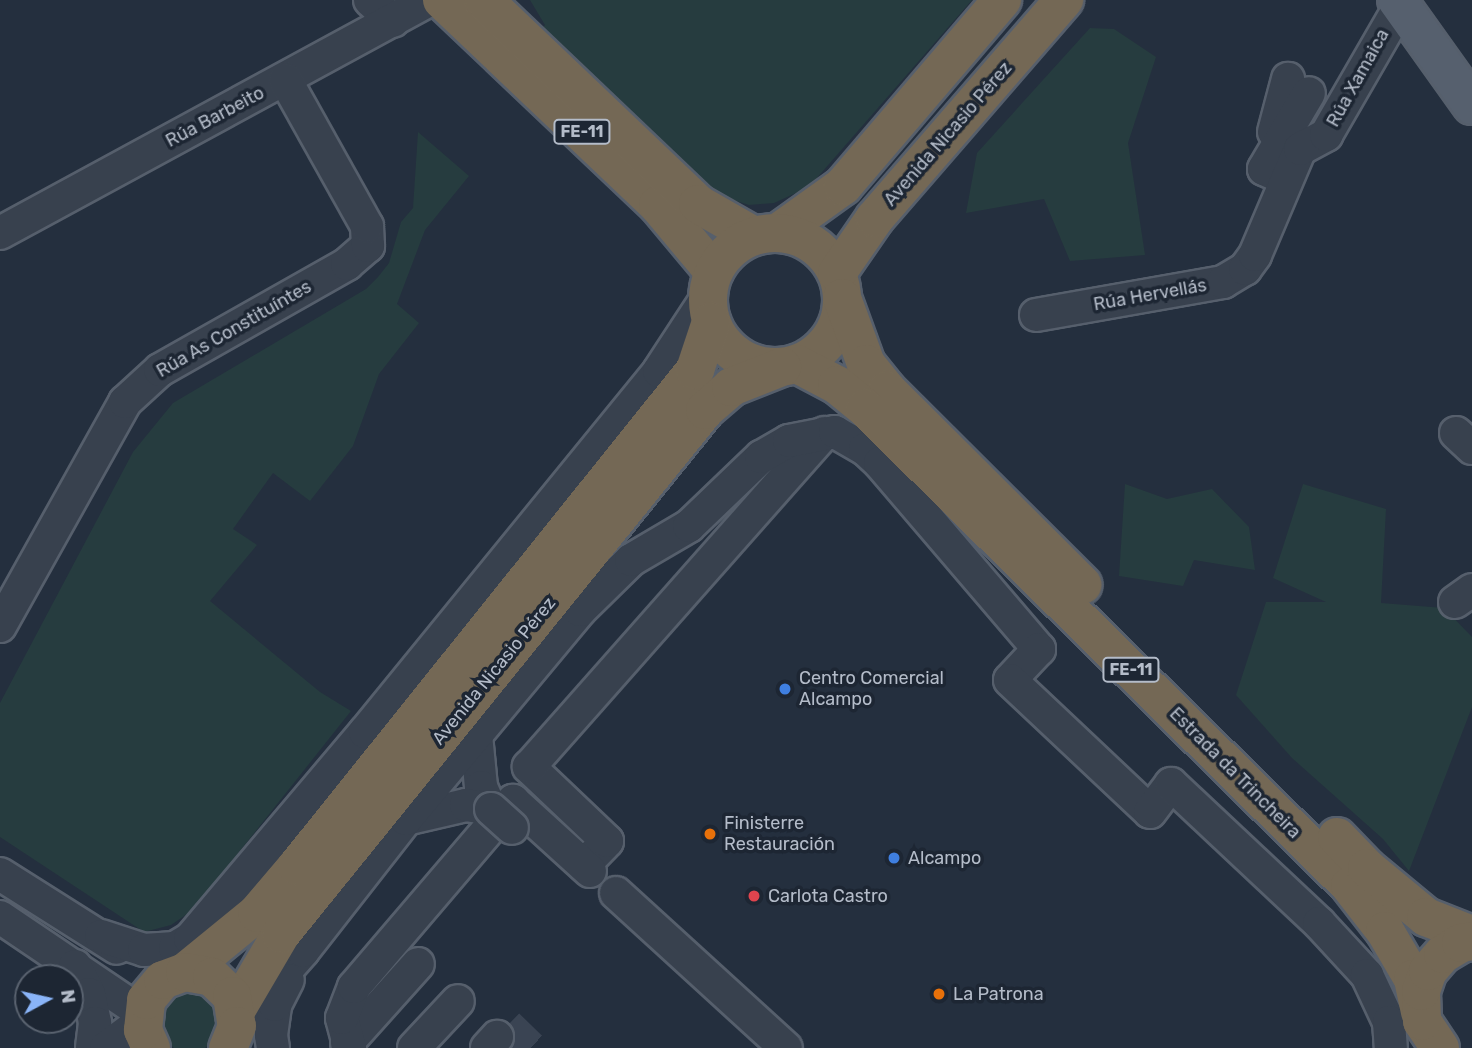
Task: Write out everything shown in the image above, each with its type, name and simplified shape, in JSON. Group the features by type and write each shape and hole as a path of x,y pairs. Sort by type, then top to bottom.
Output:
{"highway":[{"name":"FE-11","path":"484,0 698,204 766,234"},
{"path":"766,234 813,244 840,285 839,319 830,338 816,354 789,366 760,366 739,357 722,341 711,296 730,250 766,234 843,186 1002,0"},
{"name":"Avenida Nicasio Pérez","path":"840,285 875,218 1064,0"},
{"name":"FE-11","path":"419,8 658,205 711,296"},
{"name":"Estrada da Trincheira","path":"840,285 866,364 887,390 1367,868 1426,917 1472,935"},
{"name":"Avenida Nicasio Pérez","path":"142,1032 153,989 180,973 257,913 695,370 711,296"},
{"name":"Avenida Nicasio Pérez","path":"236,1033 281,934 705,410 731,387 789,366"},
{"name":"Estrada da Trincheira","path":"789,366 837,385 865,408 1350,886 1385,931 1413,979 1427,1032"},
{"name":"FE-11","path":"1427,1032 1421,991 1429,971 1443,954 1472,941"},
{"path":"180,973 212,977 223,985 236,1033"}],"main road":[{"path":"1399,3 1472,105"}],"street":[{"path":"370,0 419,8"},
{"name":"Rúa Xamaica","path":"1255,255 1275,174 1300,149 1326,135 1399,3"},
{"name":"Rúa Barbeito","path":"0,233 419,8"},
{"name":"Rúa As Constituíntes","path":"0,626 125,402 160,370 347,264 368,246 368,226 285,79"},
{"path":"1275,174 1299,86"},
{"name":"Rúa Hervellás","path":"1036,315 1223,282 1245,269 1255,255"},
{"path":"101,936 144,950 175,948 190,939 365,732 659,371 711,296"},
{"path":"236,1033 406,819 477,750 580,610 631,560 689,526 761,457 789,441 835,432 865,449 880,463 1039,649 1010,680 1150,812 1171,784 1319,923 1367,975 1389,1022 1391,1048"},
{"path":"348,1045 342,1018 354,987 513,801 587,868 607,841 529,767 824,433"},
{"path":"580,610 630,504"},
{"path":"297,866 326,795 365,732"},
{"path":"406,819 466,804 501,819 481,787 477,750"},
{"path":"0,874 101,936 139,965 180,973"},
{"path":"616,893 786,1048"},
{"path":"0,917 72,964"},
{"path":"273,1048 271,1035 275,1005 303,951"},
{"path":"348,1045 418,964"},
{"path":"84,975 142,1032 106,1048"},
{"path":"84,984 95,1023 92,1048"},
{"path":"414,1048 458,1001"}],"green space":[{"path":"530,0 972,0 809,187 774,203 749,205 714,194 539,31 545,25"},
{"path":"1090,28 1114,29 1156,57 1128,143 1145,255 1070,261 1044,199 966,213 977,153"},
{"path":"418,132 469,176 425,230 397,304 419,323 379,374 353,446 310,501 273,473 233,529 257,545 210,601 320,692 351,711 193,910 171,925 144,932 0,837 0,703 133,452 173,403 366,289 389,263 401,222 413,208"},
{"path":"1125,484 1167,499 1212,489 1249,527 1255,570 1194,560 1183,586 1119,576"},
{"path":"1303,484 1386,509 1381,603 1444,608 1472,637 1472,707 1409,871 1383,839 1292,758 1236,695 1266,602 1326,602 1273,578"},
{"path":"198,986 222,1012 213,1042 205,1048 174,1048 166,1042 156,1013 165,996"}],"tunnel":[{"path":"508,1025 532,1048"}],"place":[{"name":"Centro Comercial Alcampo","path":"785,689"},
{"name":"Finisterre Restauración","path":"710,834"},
{"name":"Alcampo","path":"894,858"},
{"name":"Carlota Castro","path":"754,896"},
{"name":"La Patrona","path":"939,994"}]}
